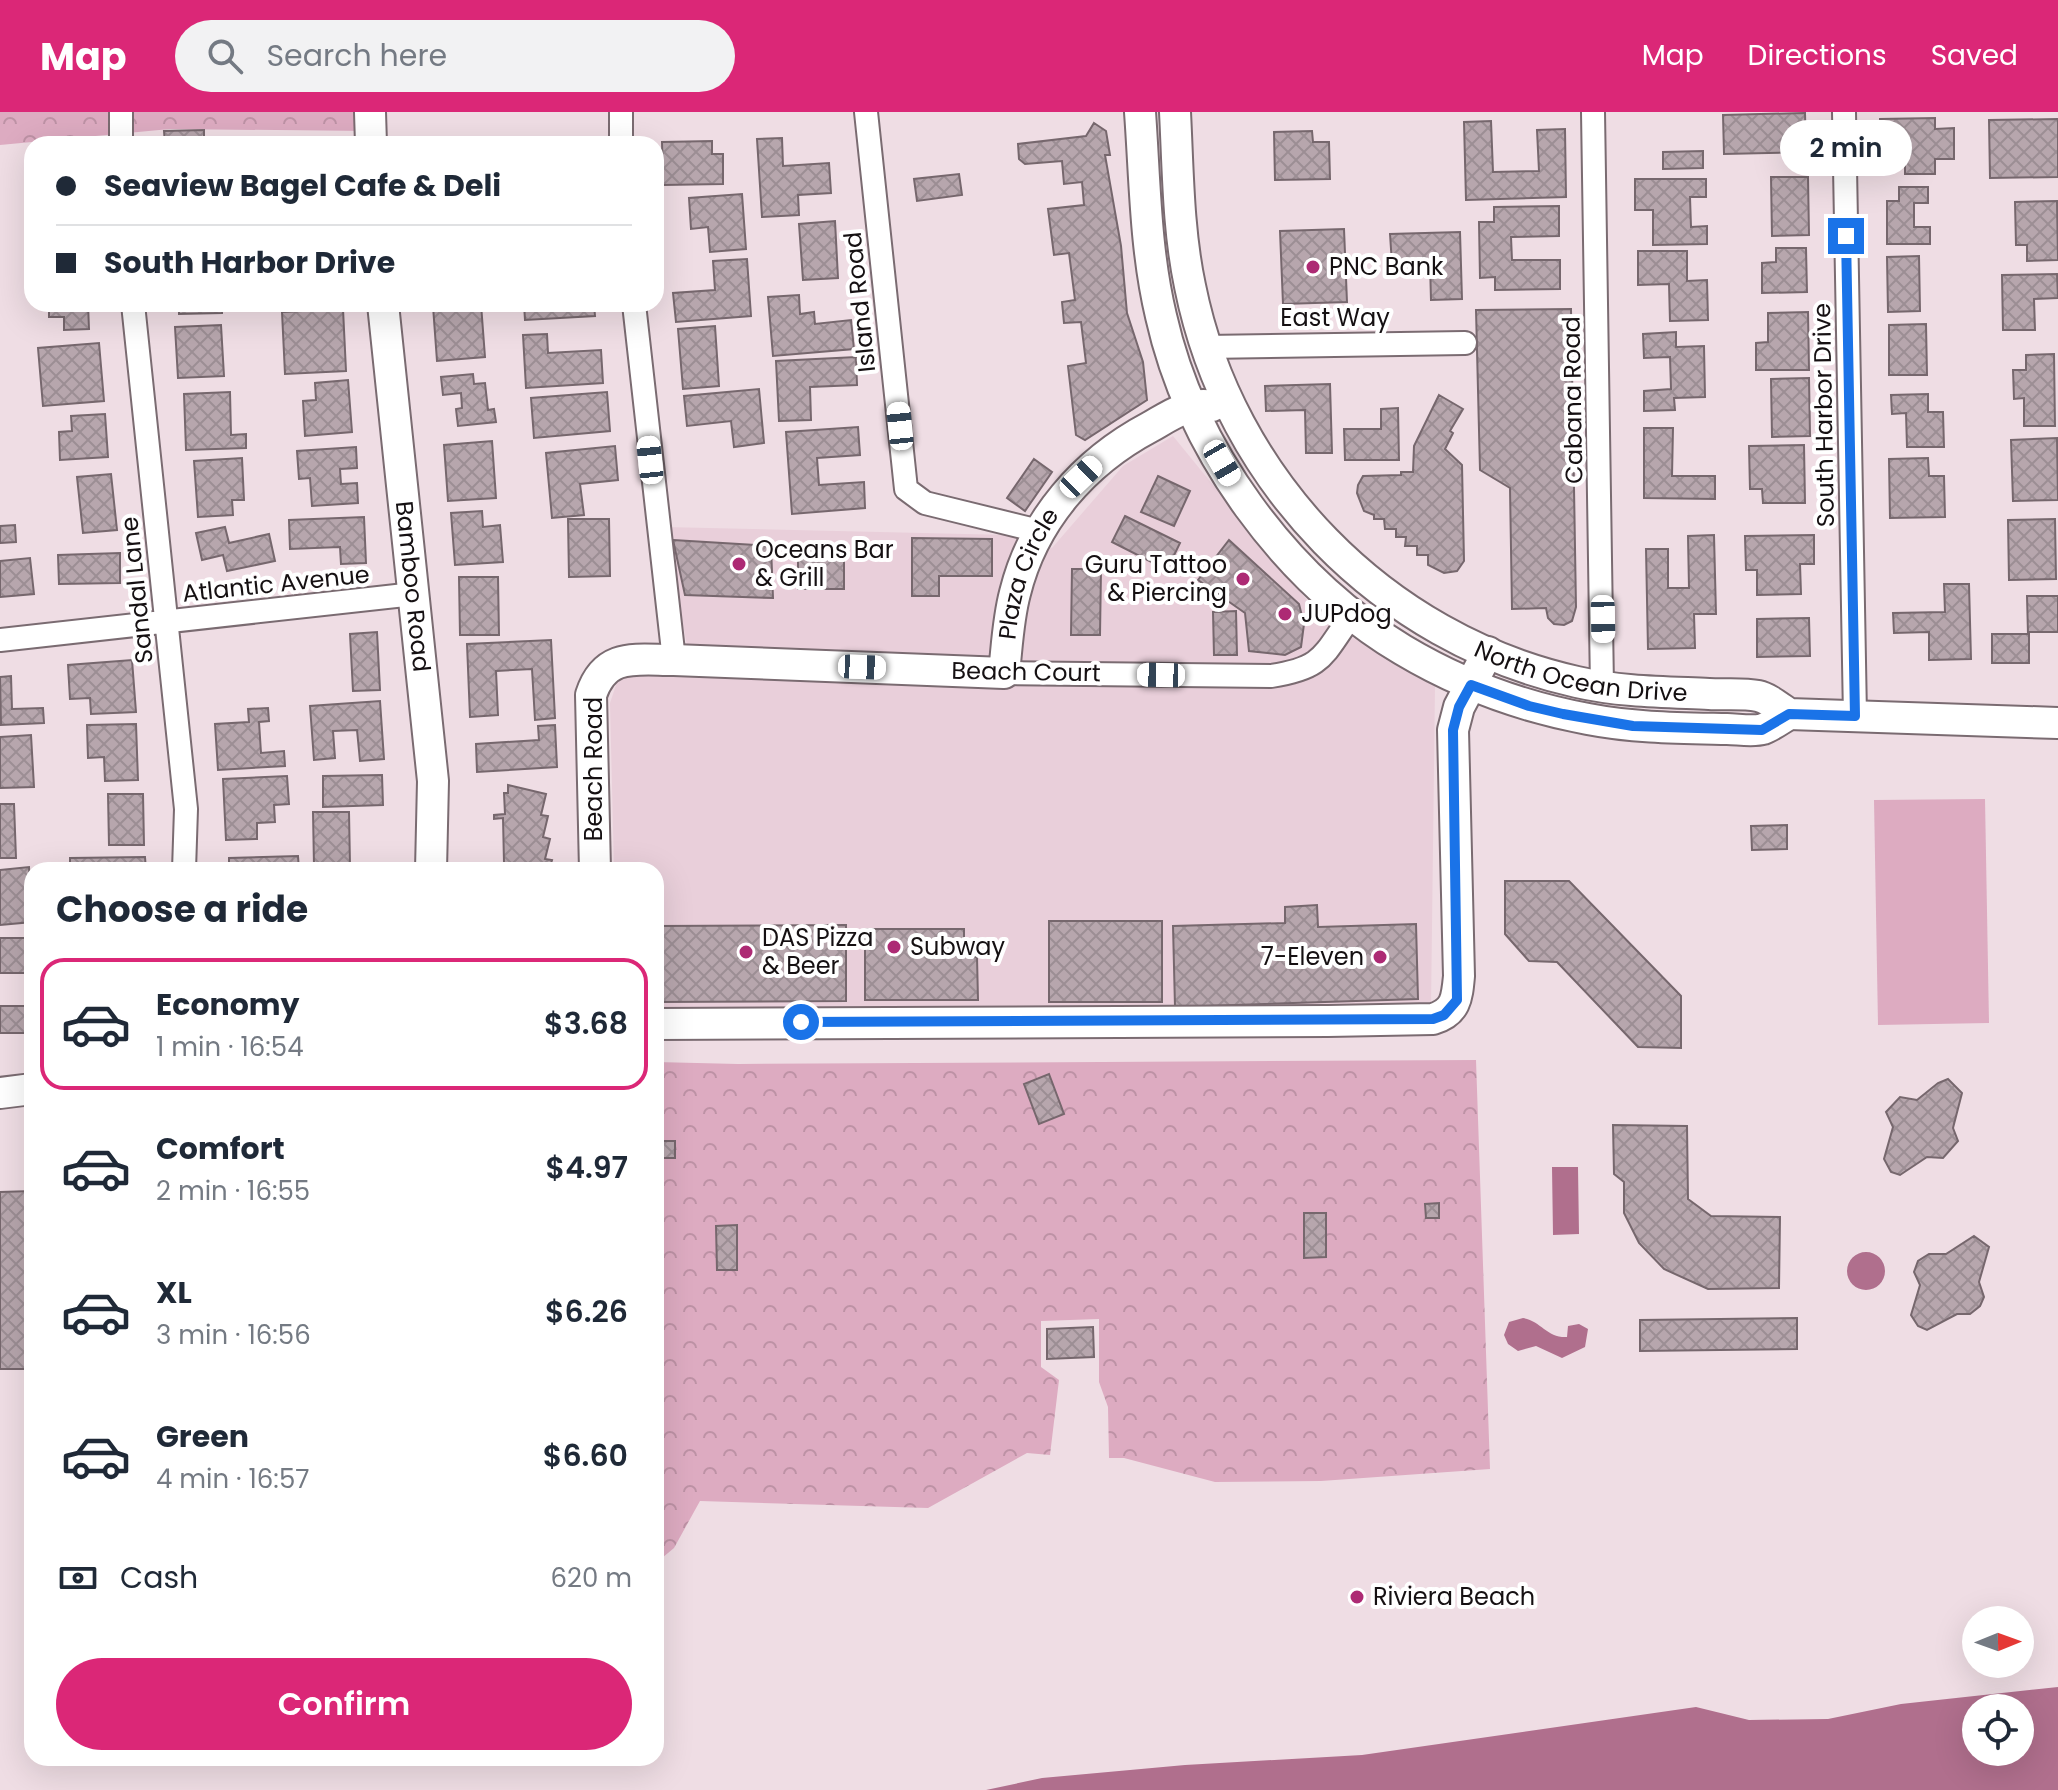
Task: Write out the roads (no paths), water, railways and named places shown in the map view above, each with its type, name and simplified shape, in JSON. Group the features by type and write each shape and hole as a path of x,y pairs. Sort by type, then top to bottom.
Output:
{"street":[{"path":"121,112 121,136"},
{"path":"370,112 371,136"},
{"path":"621,112 621,136"},
{"name":"Island Road","path":"866,112 906,489 925,503 1039,531"},
{"name":"North Ocean Drive","path":"1140,112 1149,241 1161,318 1192,406 1213,448 1252,509 1298,564 1352,615 1403,650 1471,685 1529,706 1563,714 1633,726 1762,730 1789,714"},
{"path":"1175,112 1187,271 1206,347 1250,444"},
{"name":"Cabana Road","path":"1593,112 1602,687"},
{"name":"South Harbor Drive","path":"1844,112 1855,716"},
{"name":"Sandal Lane","path":"134,312 186,809 184,862"},
{"name":"Bamboo Road","path":"384,312 433,781 431,862"},
{"path":"635,312 674,660"},
{"path":"1161,318 1185,341 1206,347"},
{"name":"East Way","path":"1206,347 1465,343"},
{"path":"1192,406 1216,409 1250,444"},
{"name":"Plaza Circle","path":"1004,673 1014,594 1039,531 1072,485 1097,461 1125,441 1192,406"},
{"name":"North Ocean Drive","path":"1250,444 1308,524 1349,566 1383,593 1444,632 1546,674 1602,687 1639,691 1760,696 1789,714 2058,723"},
{"name":"Atlantic Avenue","path":"0,640 414,594"},
{"name":"Beach Court","path":"674,660 1004,673 1271,676 1296,672 1323,659 1352,615"},
{"path":"664,1024 1433,1019 1444,1015 1457,1000 1453,730 1459,707 1488,652"},
{"name":"Beach Road","path":"595,862 591,695 594,686 601,674 618,661 674,660"},
{"path":"0,1093 24,1090"}],"place":[{"name":"PNC Bank","path":"1313,267"},
{"name":"Oceans Bar & Grill","path":"739,564"},
{"name":"Guru Tattoo & Piercing","path":"1243,579"},
{"name":"JUPdog","path":"1285,614"},
{"name":"Subway","path":"894,947"},
{"name":"DAS Pizza & Beer","path":"746,952"},
{"name":"7-Eleven","path":"1380,957"},
{"name":"Riviera Beach","path":"1357,1597"}]}
